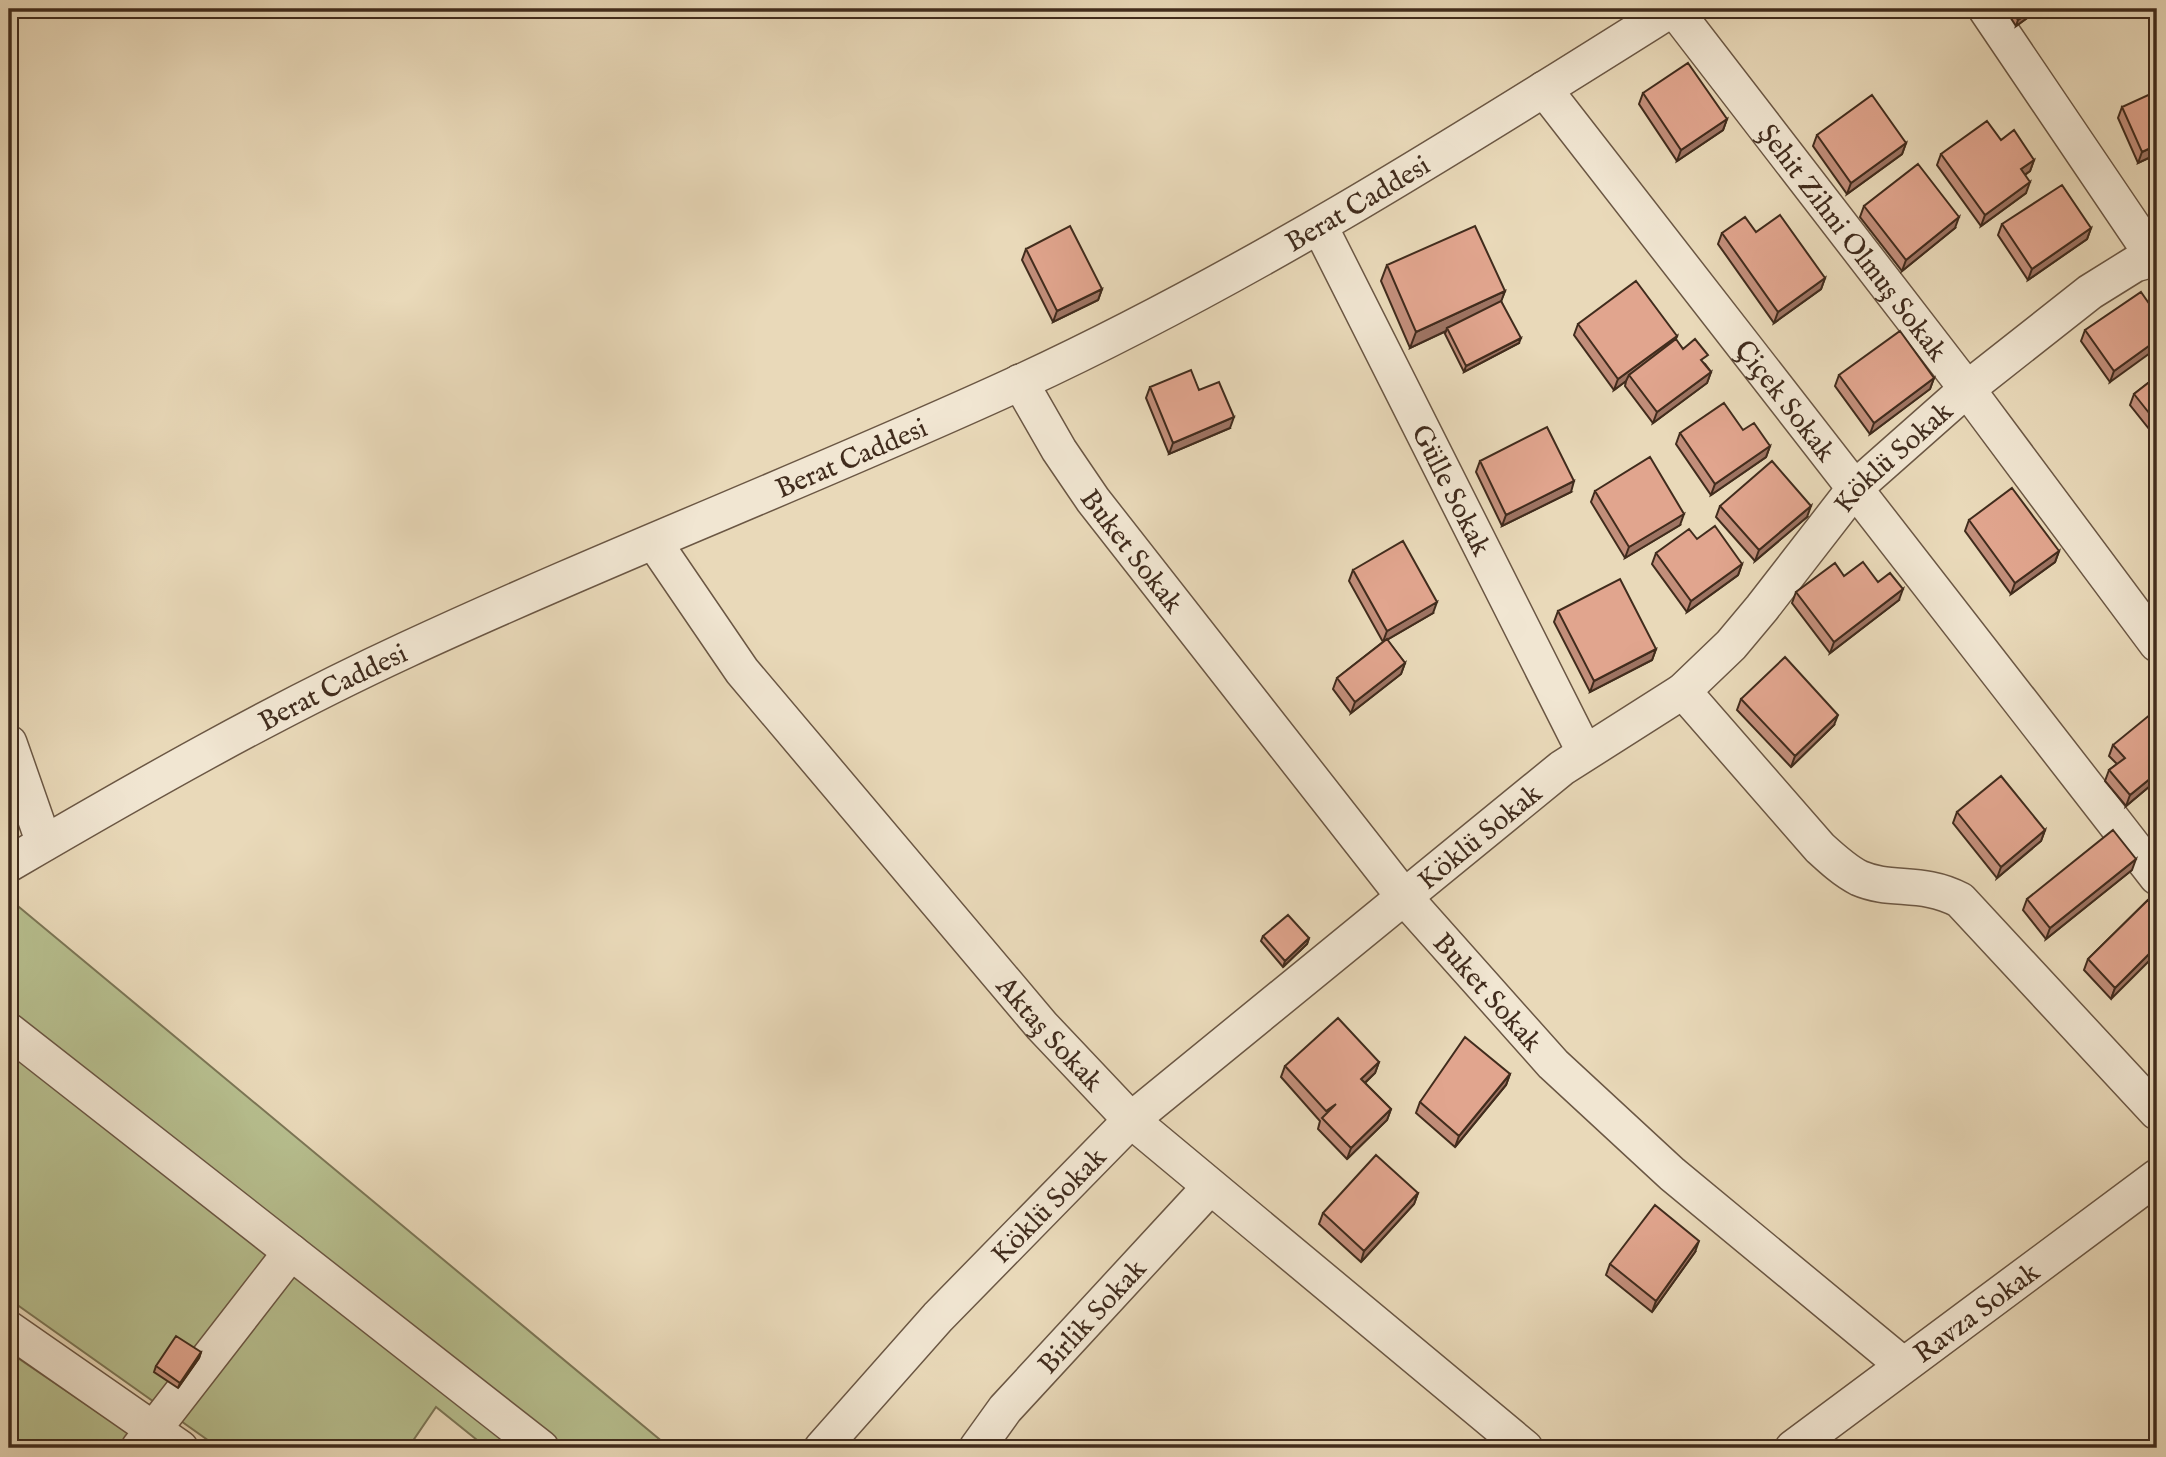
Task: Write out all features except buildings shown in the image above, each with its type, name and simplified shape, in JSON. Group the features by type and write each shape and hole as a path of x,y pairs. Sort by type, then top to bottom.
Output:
{"street":[{"name":"Berat Caddesi","path":"9,864 280,713 405,650 1020,382 1184,301 1320,227 1673,9"},
{"name":"Şehit Zihni Olmuş Sokak","path":"1673,9 1968,389 2157,645"},
{"path":"1986,9 2156,259"},
{"name":"Çiçek Sokak","path":"1544,89 2157,877"},
{"name":"Gülle Sokak","path":"1320,227 1584,751"},
{"name":"Köklü Sokak","path":"822,1448 938,1317 1131,1120 1584,751 1634,724 1683,691 1731,645 1855,488 1968,389 2090,292 2135,264 2156,259"},
{"name":"Buket Sokak","path":"1020,382 1059,450 1093,500 1405,898 1553,1064 1672,1174 1903,1365"},
{"name":"Aktaş Sokak","path":"654,542 751,681 1042,1026 1131,1120 1525,1448"},
{"path":"1683,691 1820,848 1843,868 1877,883 1942,890 1960,900 2157,1112"},
{"path":"9,743 44,843"},
{"path":"9,1031 541,1448"},
{"name":"Ravza Sokak","path":"1793,1448 2157,1177"},
{"name":"Birlik Sokak","path":"977,1448 1005,1409 1210,1187"},
{"path":"9,1329 157,1442 291,1252"}],"green space":[{"path":"19,907 670,1448 487,1448 436,1407 408,1448 219,1448 9,1299 9,914"},
{"path":"9,1352 134,1437 125,1448 9,1448"}]}
